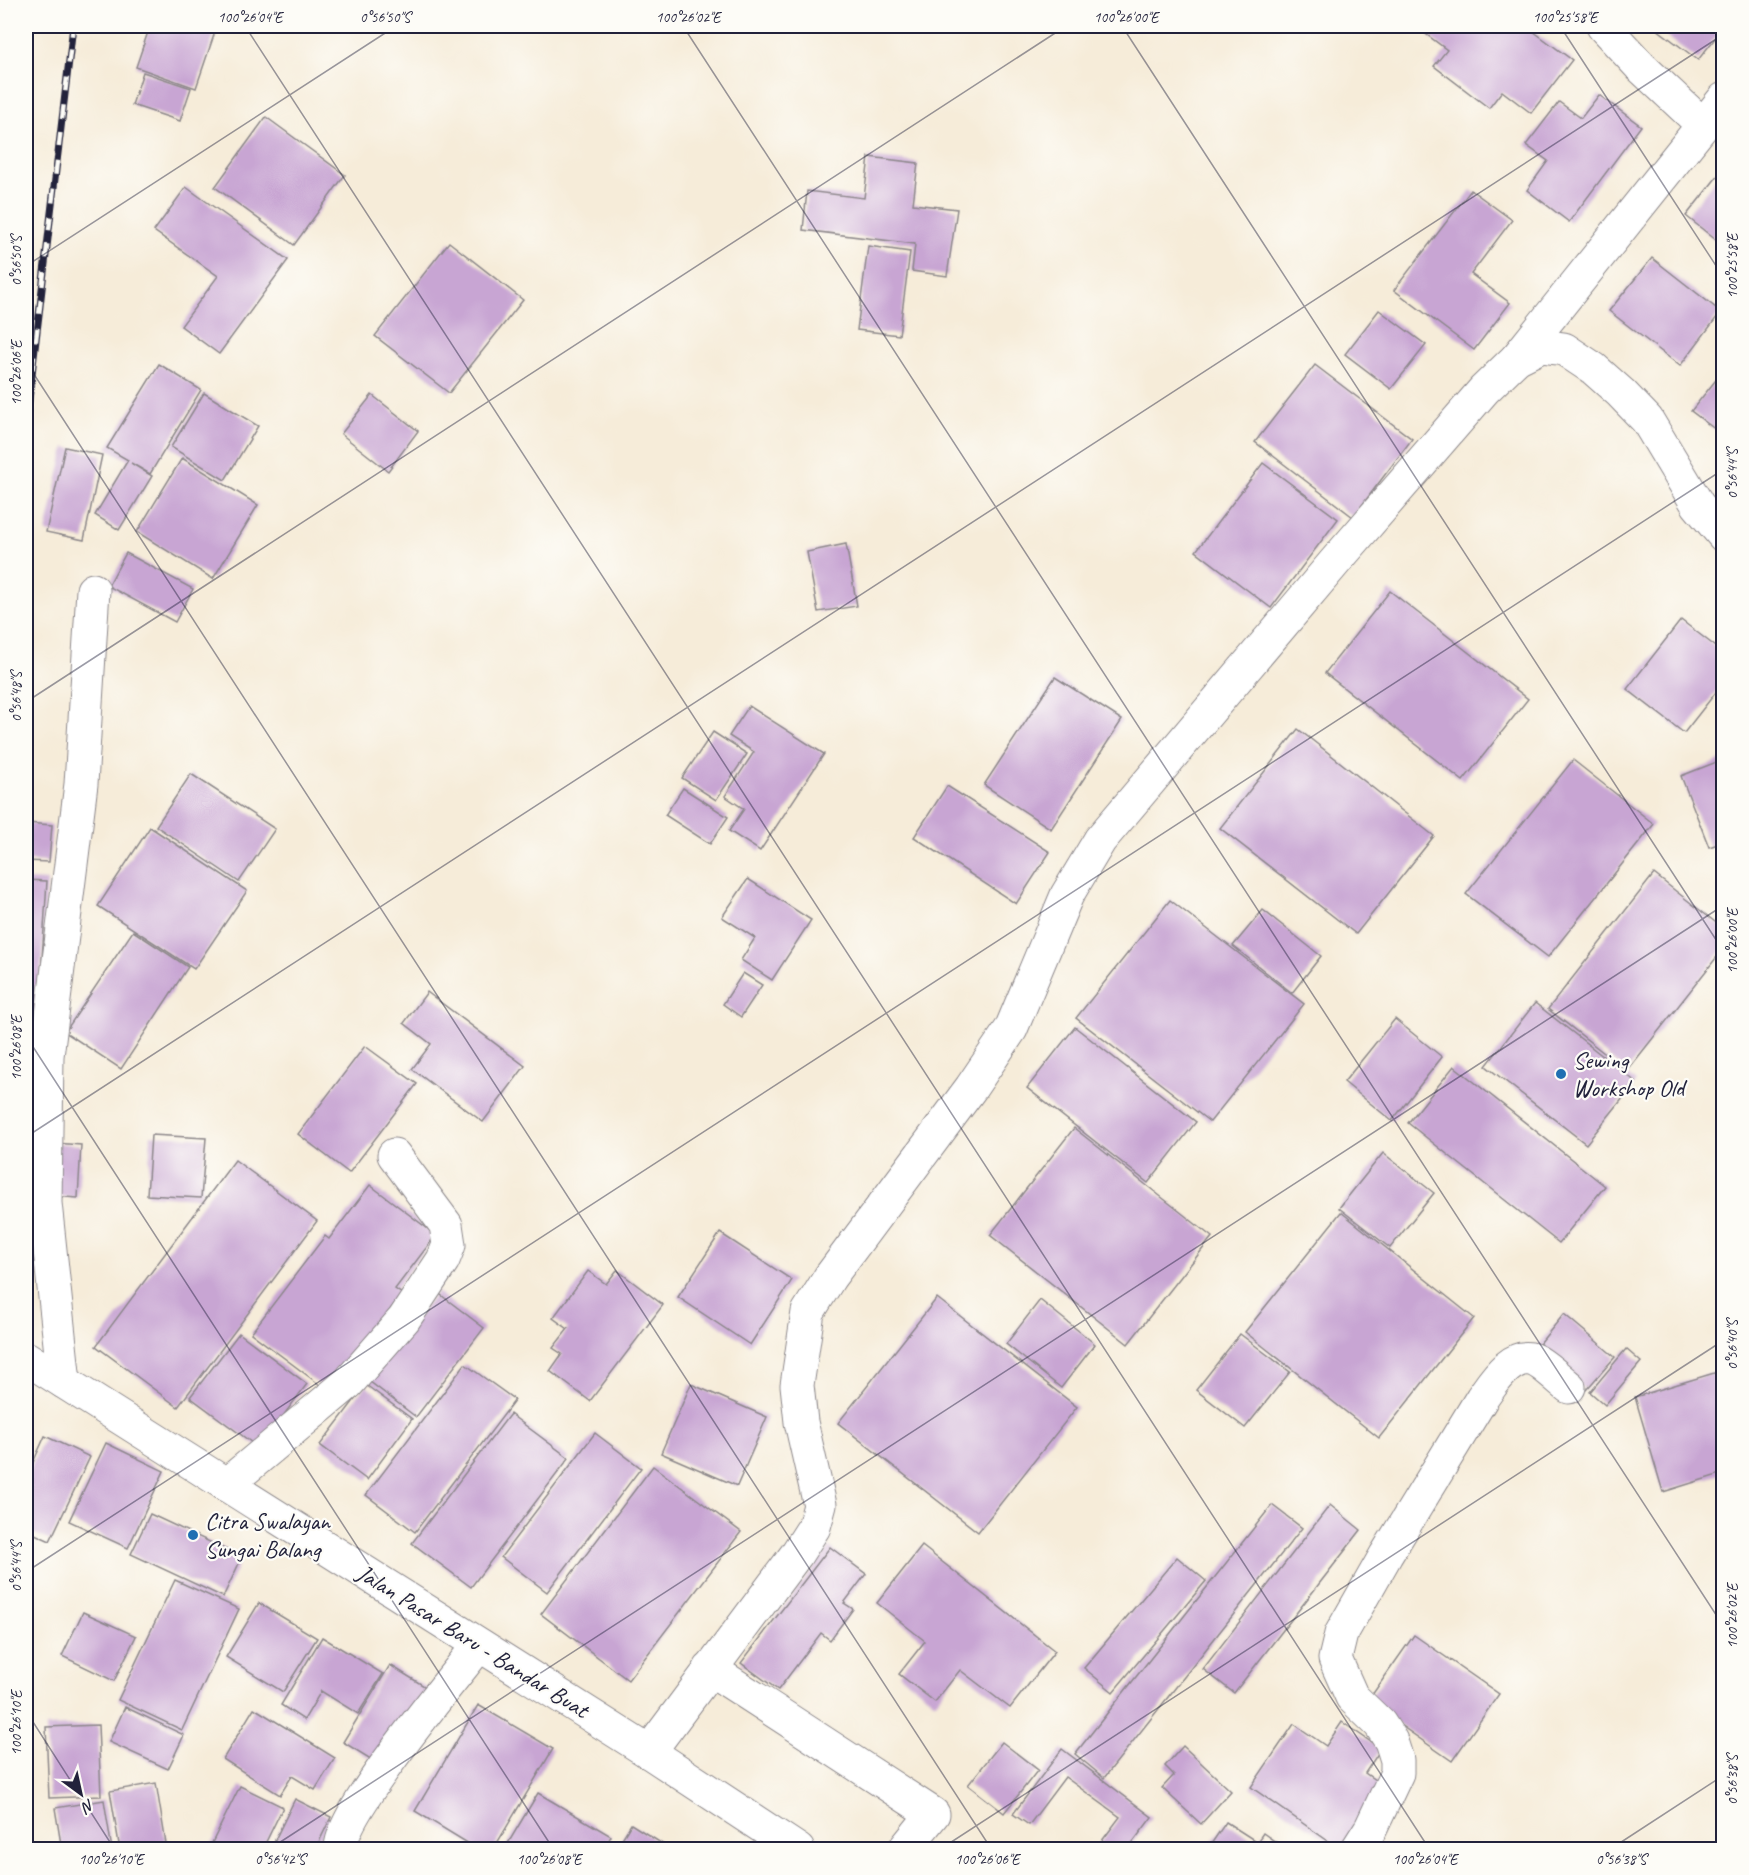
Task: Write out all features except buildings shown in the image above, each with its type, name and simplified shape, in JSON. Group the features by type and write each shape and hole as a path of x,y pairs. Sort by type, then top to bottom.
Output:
{"street":[{"path":"1603,26 1641,67 1703,124"},
{"path":"649,1752 796,1555 814,1527 820,1505 801,1422 797,1385 808,1312 830,1277 971,1088 1011,1029 1067,895 1100,840 1441,439 1484,390 1517,358 1724,99"},
{"path":"1517,358 1541,346 1564,349 1594,369 1647,420 1698,505 1724,536"},
{"path":"64,1382 45,1203 47,1056 81,784 93,590"},
{"path":"226,1485 348,1383 404,1319 443,1260 449,1245 446,1225 394,1155"},
{"name":"Jalan Pasar Baru - Bandar Buat","path":"26,1358 649,1752 798,1850"},
{"path":"1357,1850 1371,1828 1396,1773 1397,1760 1391,1741 1380,1724 1352,1698 1335,1659 1341,1634 1398,1535 1482,1398 1498,1376 1510,1364 1521,1360 1533,1360 1569,1387"},
{"path":"341,1850 340,1843 357,1808 393,1755 479,1646"},
{"path":"710,1669 933,1814 904,1850"}],"railway":[{"path":"26,425 73,26"},
{"path":"26,1832 30,1850"}],"place":[{"name":"Sewing Workshop Old","path":"1561,1074"},
{"name":"Citra Swalayan Sungai Balang","path":"193,1535"}]}
